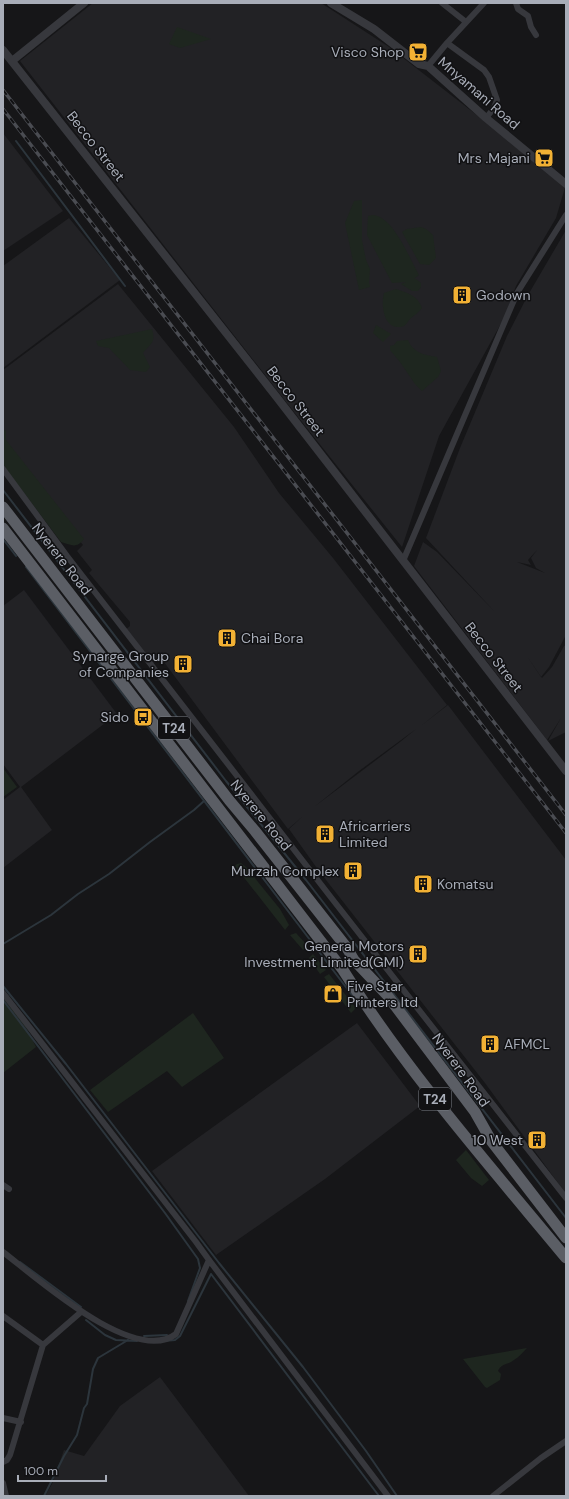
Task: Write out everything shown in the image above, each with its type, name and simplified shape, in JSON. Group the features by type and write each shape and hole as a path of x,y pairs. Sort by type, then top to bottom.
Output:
{"highway":[{"name":"Nyerere Road","path":"3,507 229,800 347,948 354,960 391,1001 475,1112 492,1142 566,1238"},
{"name":"Nyerere Road","path":"3,528 343,970 369,1012 432,1096 566,1258"}],"street":[{"path":"12,60 84,3"},
{"name":"Mnyamani Road","path":"331,3 374,29 419,64 428,66 486,118 566,184"},
{"path":"442,3 466,22"},
{"path":"428,66 447,42 484,3"},
{"path":"516,3 518,8 528,16 531,27 536,35"},
{"path":"447,42 484,70 490,77 497,100 494,108 486,118"},
{"name":"Becco Street","path":"3,50 280,401 564,766"},
{"path":"403,561 517,293 566,215"},
{"path":"3,469 72,562 304,863 566,1198"},
{"path":"3,993 196,1242 388,1496"},
{"path":"3,1185 9,1189"},
{"path":"3,1252 81,1312 109,1328 127,1336 144,1341 166,1340 172,1338 178,1331 209,1260"},
{"path":"3,1462 7,1460 10,1455 43,1345 81,1312"},
{"path":"3,1316 43,1345"},
{"path":"3,1418 20,1422"},
{"path":"493,1496 566,1441"},
{"path":"3,1483 6,1496"}],"shaded area":[{"path":"93,3 321,3 389,47 566,184 556,218 516,286 504,318 439,436 402,547 290,407 20,61"},
{"path":"177,27 211,39 180,48 169,44"},
{"path":"3,133 63,211 3,251"},
{"path":"362,200 362,240 366,260 370,269 370,287 359,290 345,223 354,201"},
{"path":"373,215 381,217 388,223 400,239 419,275 414,279 421,283 421,287 418,291 412,291 401,284 406,282 392,283 367,235 368,216"},
{"path":"69,218 120,280 3,368 3,266"},
{"path":"421,227 433,235 436,258 429,265 420,264 402,232 407,229"},
{"path":"566,230 566,635 549,667 541,677 542,678 552,667 566,645 566,732 548,741 561,718 547,740 414,566 423,542 437,552 495,612 426,538 460,448 507,336 528,295","holes":["537,550 531,558 536,568 545,573 517,562 531,565 528,560"]},
{"path":"118,284 234,427 279,493 333,558 447,705 422,725 448,705 566,860 566,1194 485,1083 319,871 289,829 302,817 288,829 161,658 152,664 125,630 130,626 130,622 89,573 92,570 77,551 83,545 3,449 3,370","holes":["416,729 314,807 359,771"]},
{"path":"396,289 415,298 422,308 405,325 401,327 392,326 389,323 383,308 384,293"},
{"path":"376,325 391,334 383,342 373,333"},
{"path":"152,329 153,340 143,353 150,367 146,372 130,370 109,348 98,346 96,341"},
{"path":"408,340 416,351 437,357 441,371 438,377 422,391 415,384 390,350 390,346 394,345 397,341"},
{"path":"3,429 6,431 6,440 84,539 79,544 71,545 61,542 3,465"},
{"path":"24,590 117,714 21,787 52,830 3,868 3,800 20,787 3,764 3,606"},
{"path":"3,768 17,787 3,797"},
{"path":"241,863 246,867 280,909 289,925 285,930 235,866"},
{"path":"296,933 306,944 307,948 303,950 290,935"},
{"path":"313,954 326,970 320,974 309,958"},
{"path":"329,974 356,1008 351,1013 324,977"},
{"path":"3,997 25,1025 36,1047 3,1073"},
{"path":"193,1013 224,1058 182,1087 167,1071 108,1112 90,1090"},
{"path":"357,1023 420,1106 325,1179 216,1255 152,1171"},
{"path":"466,1150 489,1180 482,1186 471,1178 456,1160"},
{"path":"527,1348 512,1362 499,1368 498,1371 501,1374 500,1380 487,1388 463,1359"},
{"path":"160,1377 249,1496 45,1496 52,1484 64,1450 84,1456 120,1406"}],"waterway":[{"path":"16,141 125,286"},
{"path":"3,490 226,781 306,880 566,1218"},
{"path":"3,539 16,556"},
{"path":"26,567 355,999"},
{"path":"3,944 51,915 78,894 109,874 204,801"},
{"path":"3,986 66,1064 219,1263 303,1367 366,1451 397,1496"},
{"path":"3,1000 165,1213 198,1259 200,1268 188,1301"},
{"path":"20,1262 81,1307"},
{"path":"163,1341 175,1340 180,1336 211,1274 379,1496"},
{"path":"86,1320 105,1335 116,1340 137,1341"},
{"path":"144,1336 167,1335"},
{"path":"44,1496 64,1456 77,1435 84,1408 87,1404 93,1369 98,1358 128,1340"}],"railway":[{"path":"3,90 566,815"},
{"path":"3,109 566,833"}],"place":[{"name":"Visco Shop","path":"418,52"},
{"name":"Mrs .Majani","path":"544,158"},
{"name":"Godown","path":"462,295"},
{"name":"Chai Bora","path":"227,638"},
{"name":"Synarge Group of Companies","path":"183,664"},
{"name":"Sido","path":"143,717"},
{"name":"Africarriers Limited","path":"325,834"},
{"name":"Murzah Complex","path":"353,871"},
{"name":"Komatsu","path":"423,884"},
{"name":"General Motors Investment Limited(GMI)","path":"418,954"},
{"name":"Five Star Printers ltd","path":"333,994"},
{"name":"AFMCL","path":"490,1044"},
{"name":"10 West","path":"537,1140"}]}
